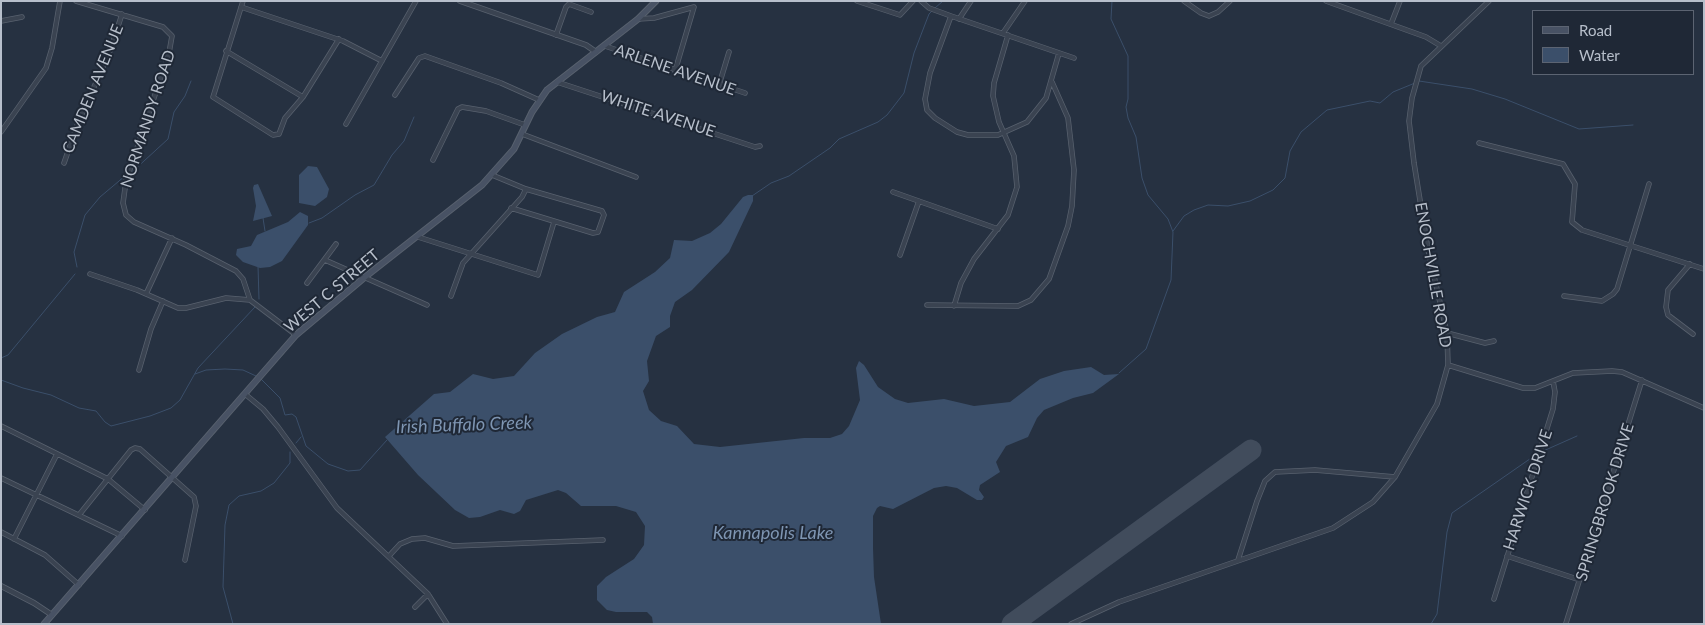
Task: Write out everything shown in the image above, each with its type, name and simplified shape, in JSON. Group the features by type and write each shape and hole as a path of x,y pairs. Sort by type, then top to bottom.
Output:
{"main road":[{"name":"WEST C STREET","path":"44,624 296,335 492,175 514,149 539,100 557,82 638,19 656,1"}],"street":[{"path":"1,132 46,68 52,48 60,1"},
{"name":"NORMANDY ROAD","path":"76,1 166,28 172,38 127,176 122,203 126,215 134,222 172,238"},
{"path":"243,1 213,97 272,135 279,134 285,118 303,98 339,39"},
{"path":"346,124 416,1"},
{"path":"460,1 586,45 596,52"},
{"path":"857,1 900,15 913,1"},
{"path":"921,1 929,8 950,16 1074,58"},
{"path":"959,19 971,1"},
{"path":"1003,33 1025,1"},
{"path":"1184,1 1201,13 1209,16 1218,12 1230,1"},
{"path":"1326,1 1426,37 1442,46"},
{"path":"1391,24 1400,1"},
{"name":"ENOCHVILLE ROAD","path":"1071,624 1119,602 1333,528 1373,502 1395,477 1437,404 1448,365 1447,333 1419,201 1409,121 1412,98 1421,66 1489,1"},
{"path":"556,35 566,7 569,4 591,12"},
{"path":"241,7 339,39 382,61"},
{"path":"638,19 654,18 694,7 675,71"},
{"name":"CAMDEN AVENUE","path":"64,163 78,123 110,51 122,14"},
{"path":"950,16 926,89 928,110 944,124 968,135 1004,134 1027,122 1034,116 1046,98 1060,53"},
{"path":"1,21 22,17"},
{"path":"954,306 966,272 1008,216 1017,187 1014,156 1004,134 993,96 996,74 1008,35"},
{"name":"ARLENE AVENUE","path":"604,46 745,93"},
{"path":"226,51 303,98"},
{"path":"719,85 729,52"},
{"path":"395,94 419,58 425,56 508,86 539,100"},
{"name":"WHITE AVENUE","path":"557,82 755,147 760,146"},
{"path":"927,305 1018,306 1031,300 1038,293 1054,268 1072,206 1074,170 1068,118 1052,82"},
{"path":"433,160 458,109 462,107 486,111 526,125"},
{"path":"522,134 576,156 636,177"},
{"path":"1479,143 1562,164 1575,184 1572,222 1582,230 1704,269"},
{"path":"492,175 526,189 602,211 598,232 593,233 511,208"},
{"path":"1564,296 1596,301 1608,298 1617,288 1649,184"},
{"path":"451,296 463,263 470,253 522,197 526,189"},
{"path":"893,192 998,228"},
{"path":"900,255 919,201"},
{"path":"418,237 538,275 554,222"},
{"path":"146,294 172,238 236,271 243,279 250,300"},
{"path":"307,283 336,244"},
{"path":"324,260 427,305"},
{"path":"1690,264 1668,290 1666,307 1668,315 1693,334"},
{"path":"90,274 146,294 178,308 186,308 226,298 250,300 296,335"},
{"path":"139,370 151,329 163,301"},
{"path":"1447,333 1485,343 1494,341"},
{"path":"1448,365 1523,388 1535,388 1573,373 1612,371 1642,380 1704,408"},
{"name":"SPRINGBROOK DRIVE","path":"1566,623 1642,380"},
{"name":"HARWICK DRIVE","path":"1494,599 1553,409 1556,392 1553,381"},
{"path":"245,394 263,409 278,427 337,508 428,594 447,624"},
{"path":"2,427 108,479 145,510"},
{"path":"79,516 131,450 135,448 140,449 194,497 196,506 185,560"},
{"path":"14,539 57,454"},
{"path":"1238,561 1265,481 1275,472 1315,470 1395,477"},
{"path":"1,478 122,536"},
{"path":"1,532 45,555 79,585"},
{"path":"389,556 400,544 412,539 424,538 453,546 603,540"},
{"path":"1507,556 1580,580"},
{"path":"1,586 34,603 52,615"},
{"path":"415,607 428,594"}],"water":[{"path":"308,166 317,167 329,189 327,197 315,206 299,203 299,175"},
{"path":"258,184 272,216 253,221 256,206 253,188 254,185"},
{"name":"Kannapolis Lake","path":"753,195 753,201 729,252 692,290 675,302 670,316 670,327 656,336 647,361 649,381 643,391 649,410 661,421 677,426 694,444 720,447 804,438 830,438 842,434 849,426 860,400 856,368 859,361 864,365 878,387 895,399 908,403 944,399 974,406 1010,402 1040,379 1064,371 1091,367 1104,375 1119,374 1093,393 1073,398 1044,410 1037,418 1028,437 1006,446 996,462 1000,472 980,485 979,490 984,497 982,500 977,500 957,488 946,486 934,488 893,509 880,506 877,508 873,516 874,577 881,624 653,624 652,617 647,612 616,612 607,610 597,600 597,586 606,577 634,559 644,545 645,526 636,512 616,506 581,506 566,493 558,490 526,500 520,511 514,514 500,510 480,517 469,518 455,510 418,475 385,437 434,394 450,392 473,374 493,379 514,376 535,353 562,334 597,317 615,312 624,292 655,272 670,258 674,240 692,241 710,233 721,224 743,197"},
{"path":"300,212 308,216 308,225 282,261 270,267 260,268 243,262 236,255 237,249 251,246 257,235 288,222"}],"waterway":[{"path":"935,8 943,1"},
{"path":"1112,1 1111,19 1128,56 1128,99 1126,107 1128,118 1136,137 1142,178 1148,195 1168,219 1173,232 1171,280 1146,349 1119,373"},
{"path":"752,196 771,183 789,176 830,148 839,139 878,122 887,115 904,93 914,53 929,14 932,11"},
{"path":"132,172 168,139 174,112 185,96 191,81"},
{"path":"1419,81 1472,89 1505,99 1579,129 1633,125"},
{"path":"1173,231 1184,216 1194,210 1208,205 1228,206 1250,201 1273,190 1285,178 1290,151 1301,132 1327,110 1370,101 1380,103 1393,92 1415,83"},
{"path":"309,223 322,218 355,195 374,185 392,155 404,141 414,117"},
{"path":"77,267 74,252 85,215 100,197 125,176"},
{"path":"263,218 265,231"},
{"path":"258,266 259,299"},
{"path":"1,358 8,355 75,274"},
{"name":"Irish Buffalo Creek","path":"1,380 51,395 79,408 96,411 111,426 150,416 171,408 180,400 198,368 255,307"},
{"name":"Irish Buffalo Creek","path":"195,374 206,370 225,369 243,370 256,376"},
{"name":"Irish Buffalo Creek","path":"260,378 280,398 285,415 292,414 296,417 306,446 328,464 348,471 360,470 387,440"},
{"path":"1541,452 1577,436"},
{"path":"296,443 301,437"},
{"path":"233,624 223,587 225,525 229,505 239,496 261,491 274,483 290,463 290,452"},
{"path":"1431,624 1437,614 1447,532 1452,513 1537,454"}],"runway":[{"path":"1012,624 1251,450"}]}
